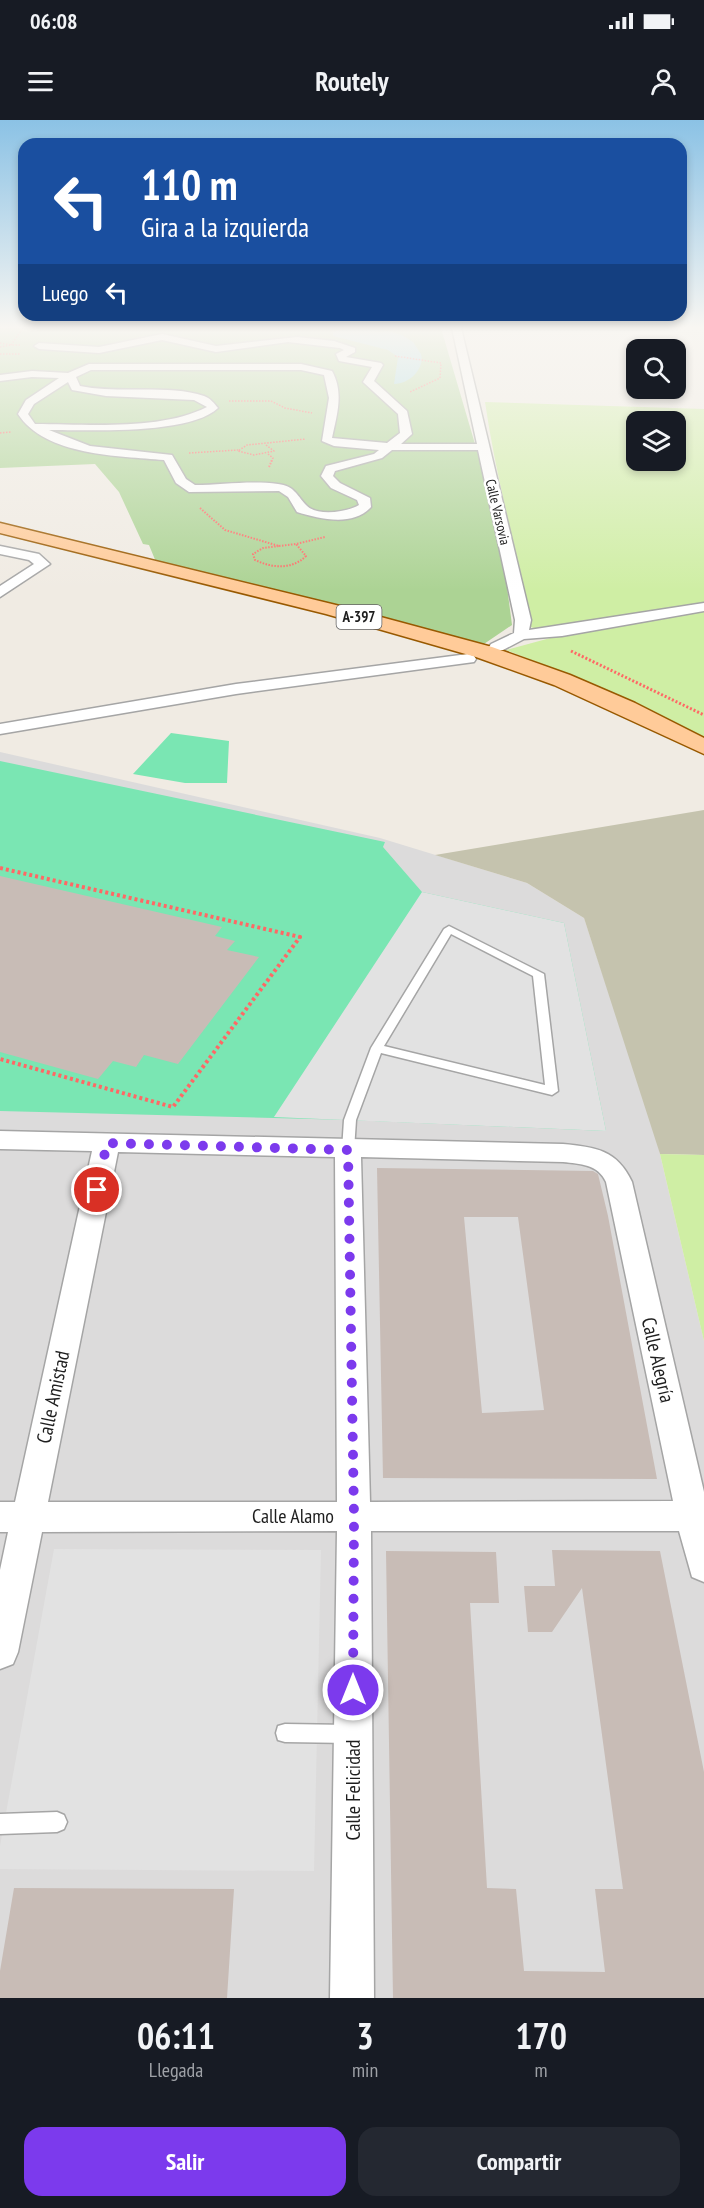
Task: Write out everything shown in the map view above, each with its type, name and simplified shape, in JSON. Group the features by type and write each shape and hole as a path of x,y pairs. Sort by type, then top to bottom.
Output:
{"main road":[{"name":"A-397","path":"0,528 333,610 484,652 562,680 627,708 704,747"}],"street":[{"path":"24,416 34,427 58,440 89,449 165,456 172,462 181,481 193,489 283,489 295,494 302,509 315,513 344,516 365,507 366,501 362,496 331,484 327,476 330,469 378,456 406,434 403,416"},
{"path":"34,427 154,424 197,416"},
{"path":"331,416 326,437 334,443 390,447 482,447"},
{"name":"Calle Varsovia","path":"475,416 523,620 521,635"},
{"path":"0,550 34,557 43,564 0,593"},
{"path":"497,647 521,635 704,607"},
{"path":"0,729 259,685 468,659"},
{"path":"0,1140 348,1150"},
{"name":"Calle Amistad","path":"0,1652 14,1517 107,1143"},
{"name":"Calle Alegría","path":"348,1150 563,1153 592,1156 610,1166 619,1182 704,1566"},
{"name":"Calle Felicidad","path":"348,1150 354,1516 352,1998"},
{"name":"Calle Alamo","path":"14,1517 693,1516"}],"lane":[{"path":"348,1150 350,1120 377,1048 449,929 538,974 552,1091 377,1048"},
{"path":"285,1733 353,1734"},
{"path":"0,1824 57,1822"}],"path":[{"path":"165,456 238,450 248,445 266,445 282,440 326,437"},
{"path":"238,450 243,454 254,455 274,451 272,447 266,445"},
{"path":"193,489 193,496 201,509 216,525 230,533 279,546"},
{"path":"296,544 306,556 293,564 267,565 252,557 257,551 296,544 334,533 345,523 344,516"},
{"path":"539,634 704,715"},
{"path":"0,868 300,937 173,1107 0,1059"}],"shaded area":[{"path":"0,752 380,838 527,883 584,918 655,1133 704,1341 704,1998 0,1998"},
{"path":"704,810 704,1155 660,1154 584,918 527,883 435,855"},
{"path":"422,892 564,923 606,1131 274,1117"},
{"path":"54,1549 321,1550 314,1871 0,1869 0,1846"}],"green space":[{"path":"0,416 467,416 499,526 512,625 481,646 156,562 149,545 143,544 119,492 95,464 0,468"},
{"path":"487,416 626,416 626,471 686,471 686,416 704,416 704,739 598,686 506,650 554,637 531,627"},
{"path":"171,733 229,741 227,783 185,783 133,774"},
{"path":"0,761 385,842 383,847 422,892 564,923 606,1131 350,1120 0,1111"},
{"path":"660,1154 704,1155 704,1341"}],"building":[{"path":"0,876 222,927 215,936 235,941 227,950 259,957 178,1064 144,1055 136,1067 113,1061 98,1079 0,1052"},
{"path":"377,1168 593,1171 598,1174 608,1216 657,1479 383,1478","holes":["464,1217 518,1217 544,1410 482,1413"]},
{"path":"552,1550 660,1551 704,1772 704,1998 393,1998 386,1551 496,1552 499,1603 470,1603 487,1888 516,1889 524,1971 605,1972 595,1889 623,1889 582,1588 552,1632 528,1632 524,1586 555,1586"},
{"path":"14,1888 234,1889 227,1998 0,1998 0,1971"}],"route":[{"path":"97,1190 107,1143 348,1150 354,1516 353,1690"}]}
